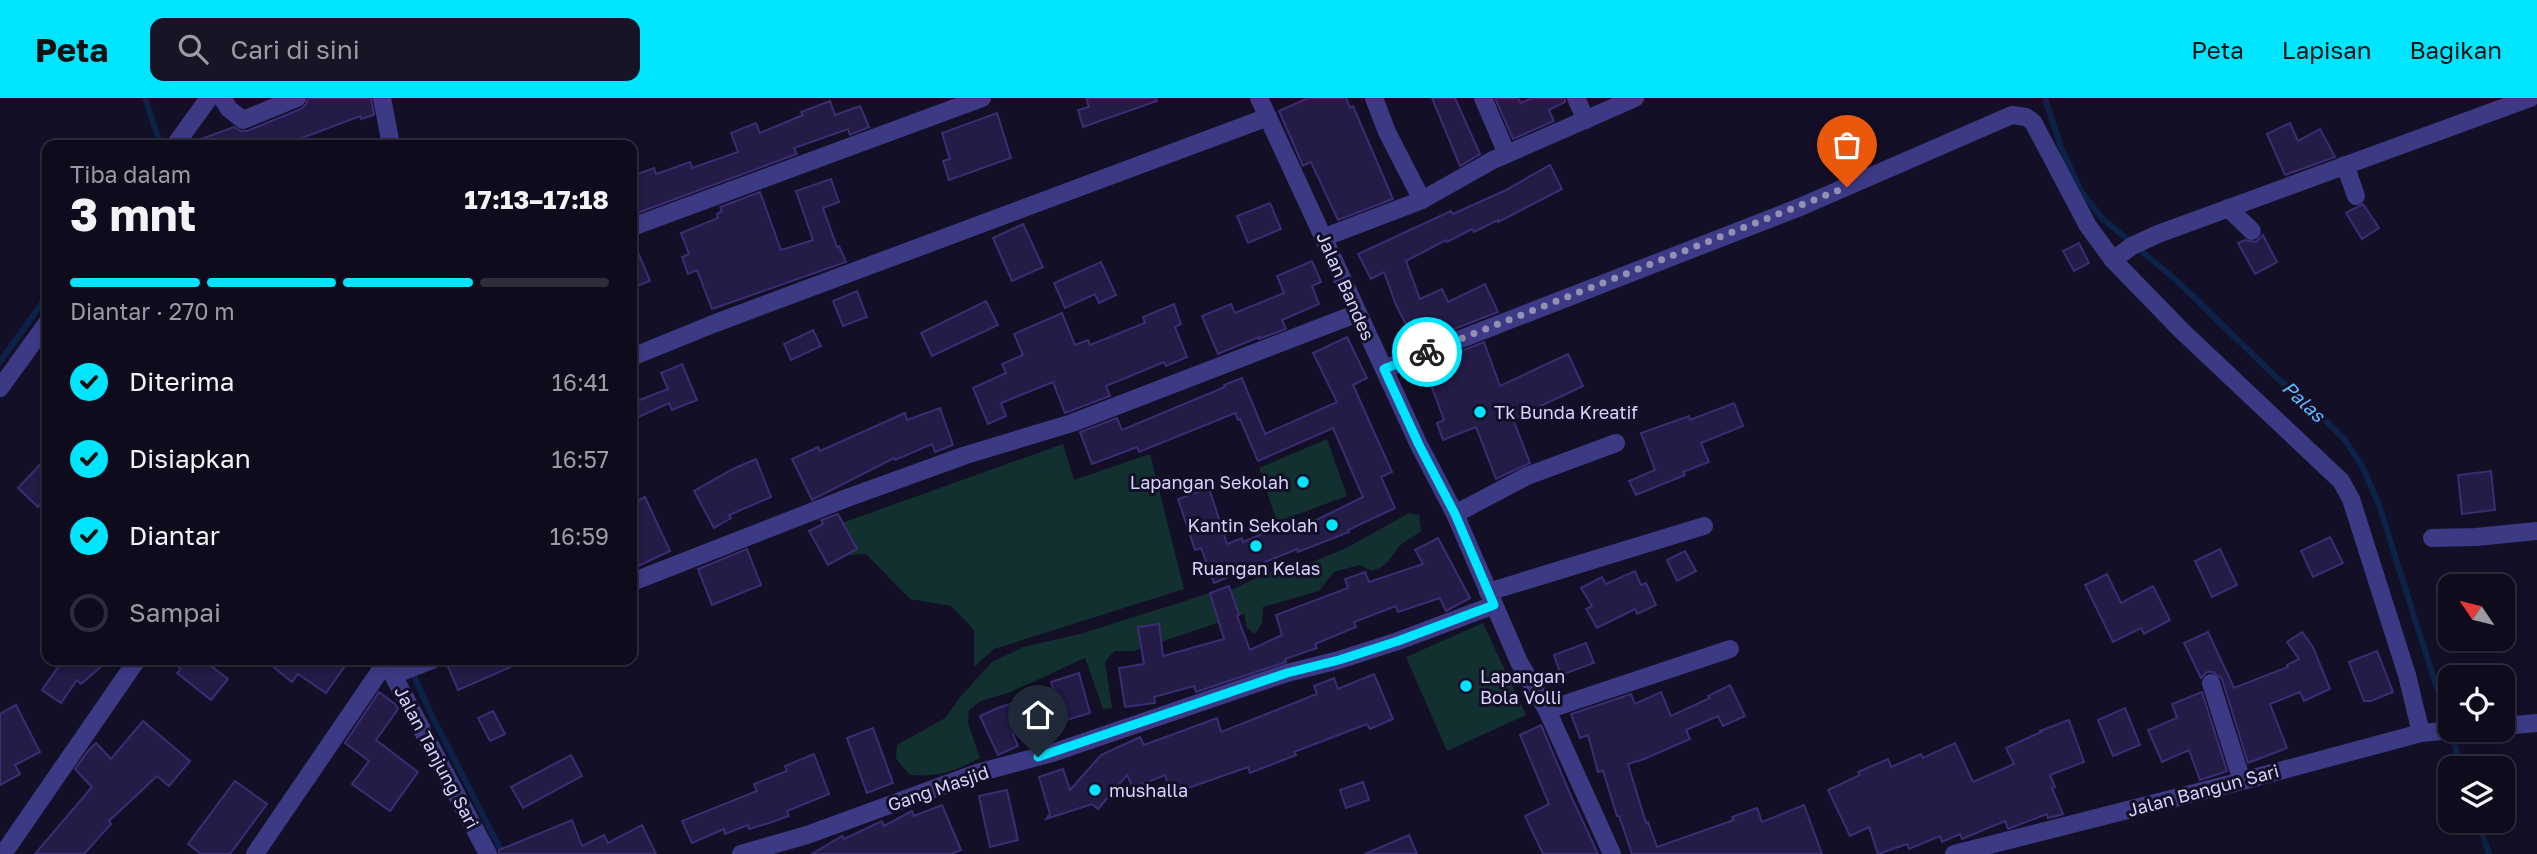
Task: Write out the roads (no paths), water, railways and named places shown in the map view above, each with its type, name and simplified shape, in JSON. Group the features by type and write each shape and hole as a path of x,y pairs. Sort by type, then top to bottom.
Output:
{"street":[{"path":"179,140 209,98"},
{"path":"222,98 229,109 243,120 297,98"},
{"path":"382,98 390,140"},
{"path":"637,225 982,98"},
{"name":"Jalan Bandes","path":"1259,98 1419,445 1455,514 1519,662 1547,709 1612,854"},
{"path":"1374,98 1387,132 1422,200"},
{"path":"1483,98 1507,154"},
{"path":"1576,98 1586,120"},
{"path":"1325,237 1422,200 1507,154 1634,98"},
{"path":"2113,260 2158,234 2530,98"},
{"path":"1384,369 1800,207 2012,115 2026,117 2033,122 2088,226 2113,260 2182,331 2341,481 2355,512 2425,732"},
{"path":"637,355 713,324 1268,117"},
{"path":"2345,165 2356,196"},
{"path":"2228,208 2252,231"},
{"path":"637,580 966,455 1072,423 1358,313"},
{"path":"0,388 42,330"},
{"path":"1455,514 1527,476 1616,443"},
{"name":"Gang Masjid","path":"741,854 807,835 977,773 1052,753 1287,673 1398,641 1491,598 1704,526"},
{"path":"2432,538 2537,531"},
{"path":"1547,709 1730,649"},
{"path":"3,854 134,665"},
{"path":"255,854 396,667"},
{"name":"Jalan Tanjung Sari","path":"396,667 488,854"},
{"path":"2211,683 2242,781"},
{"path":"2515,725 2537,723"},
{"name":"Jalan Bangun Sari","path":"1954,854 2425,732 2438,731"}],"waterway":[{"path":"145,98 159,140"},
{"name":"Palas","path":"2045,98 2061,148 2081,191 2102,218 2177,281 2277,378 2318,413 2345,440 2363,468 2379,505 2458,756"},
{"path":"0,362 42,303"},
{"path":"409,665 431,714 503,854"},
{"name":"Palas","path":"2482,833 2489,854"}],"place":[{"name":"Tk Bunda Kreatif","path":"1480,412"},
{"name":"Lapangan Sekolah","path":"1303,482"},
{"name":"Kantin Sekolah","path":"1332,525"},
{"name":"Ruangan Kelas","path":"1256,546"},
{"name":"Lapangan Bola Volli","path":"1466,686"},
{"name":"mushalla","path":"1095,790"}]}
